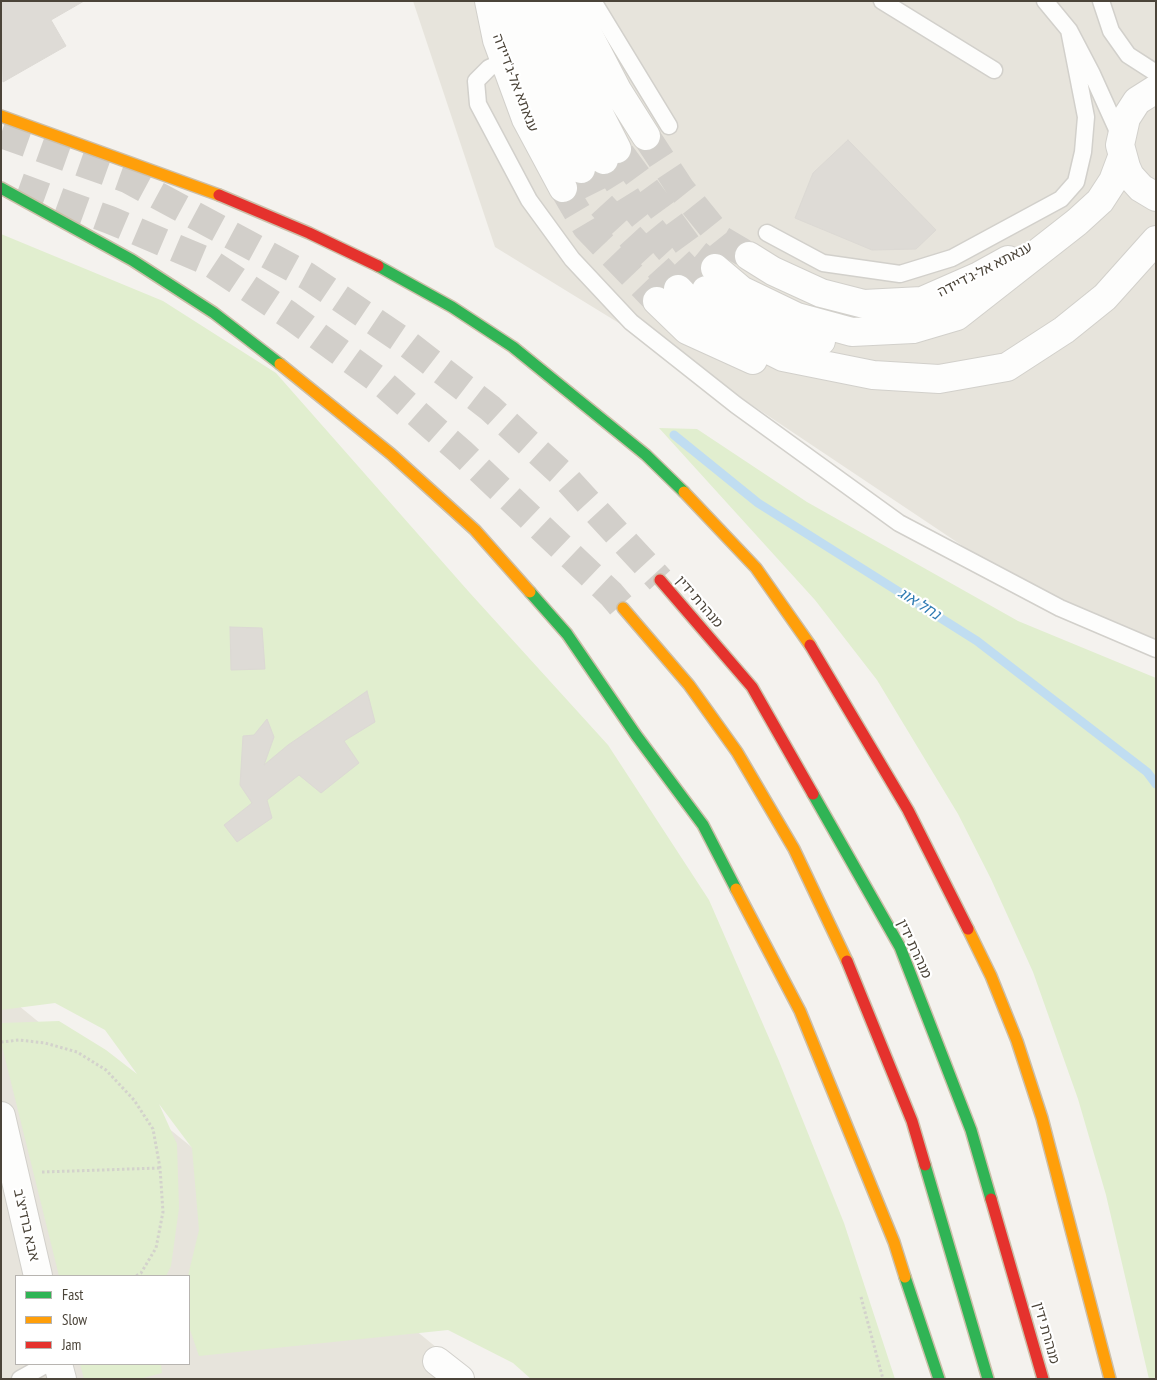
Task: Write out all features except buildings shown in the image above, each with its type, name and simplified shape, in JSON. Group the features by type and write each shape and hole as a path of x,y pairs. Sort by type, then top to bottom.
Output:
{"highway":[{"path":"1,116 234,200 397,275 452,307 513,347 646,455 702,510 756,568 810,645 908,810 992,976 1017,1041 1042,1118 1110,1379"},
{"path":"1,188 41,208 132,260 214,312 260,347 391,454 475,530 567,634 636,735 703,825 800,1011 894,1242 938,1379"},
{"name":"מנהרת ידין","path":"660,580 752,687 900,948 971,1130 1043,1379"},
{"path":"623,608 689,685 737,752 799,858 861,992 912,1121 988,1379"}],"street":[{"name":"ענאתא אל-ג'דיידה","path":"489,1 497,40 561,29"},
{"name":"ענאתא אל-ג'דיידה","path":"504,1 561,29"},
{"name":"ענאתא אל-ג'דיידה","path":"528,1 561,29 658,131"},
{"name":"ענאתא אל-ג'דיידה","path":"550,1 561,29 560,84 592,168 526,119 561,29"},
{"name":"ענאתא אל-ג'דיידה","path":"711,279 774,331 832,343 889,344 957,316 1077,222 1100,201 1113,181 1122,147 1126,118 1137,101 1156,89"},
{"path":"1122,147 1130,176 1141,188 1156,197"},
{"name":"ענאתא אל-ג'דיידה","path":"749,256 773,271 821,293 864,304 922,301 979,276 1077,222"},
{"path":"668,295 687,330 755,361 830,368 873,375 939,379 1007,367 1064,330 1105,297 1156,240"},
{"name":"אבא ברדיצ'ב","path":"1,1116 38,1275"},
{"path":"437,1361 460,1379"},
{"path":"58,1365 62,1379"}],"lane":[{"path":"882,1 994,70"},
{"path":"1045,1 1069,30 1092,74 1122,147"},
{"path":"1101,1 1111,31 1128,55 1156,73"},
{"path":"561,29 489,68 476,81 478,104 490,131 529,200 572,259 631,322 736,405 899,523 1060,608 1156,649"},
{"path":"768,232 823,263 900,274 952,258 1061,199 1076,182 1083,152 1086,117 1069,30"},
{"path":"20,1379 46,1365"}],"path":[{"path":"1,1042 19,1040 45,1043 77,1052 106,1070 134,1100 153,1129 160,1168 163,1212 156,1248 141,1273 138,1275"},
{"path":"14,1173 160,1168"},
{"path":"861,1297 883,1379"}],"shaded area":[{"path":"413,1 1156,1 1156,640 1039,597 746,401 495,247"},
{"path":"1,941 13,1001 475,1379 1,1379"}],"green space":[{"path":"1,234 163,301 276,373 469,592 608,745 709,900 779,1061 844,1223 895,1379 531,1379 513,1363 448,1330 199,1356 190,1330 190,1275 188,1275 199,1230 192,1148 159,1104 177,1144 179,1208 171,1266 166,1275 59,1275 1,1042 1,1023 59,1021 106,1050 137,1074 105,1030 55,1003 1,1010"},
{"path":"659,428 697,429 807,502 1018,621 1156,678 1156,1379 1149,1379 1106,1195 1078,1099 1033,972 991,879 958,814 877,680 815,600"},
{"path":"80,1365 161,1365 162,1373 139,1379 84,1379"}],"waterway":[{"name":"נחל אוג","path":"674,435 758,503 977,641 1147,772 1156,784"}],"tunnel":[{"path":"1,134 127,179 307,276 405,342 490,408 561,473 660,580"},
{"path":"646,136 681,189 722,240 749,256"},
{"path":"621,154 689,247 715,268"},
{"path":"604,160 630,202 668,249 706,290"},
{"path":"581,169 596,199 678,289"},
{"path":"19,187 110,220 209,262 289,315 380,381 461,452 611,594 623,608"},
{"path":"563,188 586,227 657,301"}],"traffic: fast":[{"path":"1,188 132,260 214,313 280,364"},
{"path":"378,266 452,307 513,347 646,455 684,492"},
{"path":"530,592 567,634 636,735 703,825 736,889"},
{"path":"813,794 900,947 971,1130 991,1199"},
{"path":"925,1165 988,1379"},
{"path":"905,1277 939,1379"}],"traffic: slow":[{"path":"1,116 219,195"},
{"path":"280,364 391,454 475,530 530,592"},
{"path":"684,492 756,568 810,645"},
{"path":"623,608 689,685 737,752 794,849 847,961"},
{"path":"736,889 800,1011 894,1242 905,1277"},
{"path":"968,929 991,976 1017,1041 1042,1118 1110,1379"}],"traffic: jam":[{"path":"219,195 309,233 378,266"},
{"path":"660,580 752,687 813,794"},
{"path":"810,645 908,810 968,929"},
{"path":"847,961 912,1121 925,1165"},
{"path":"991,1199 1043,1379"}]}
